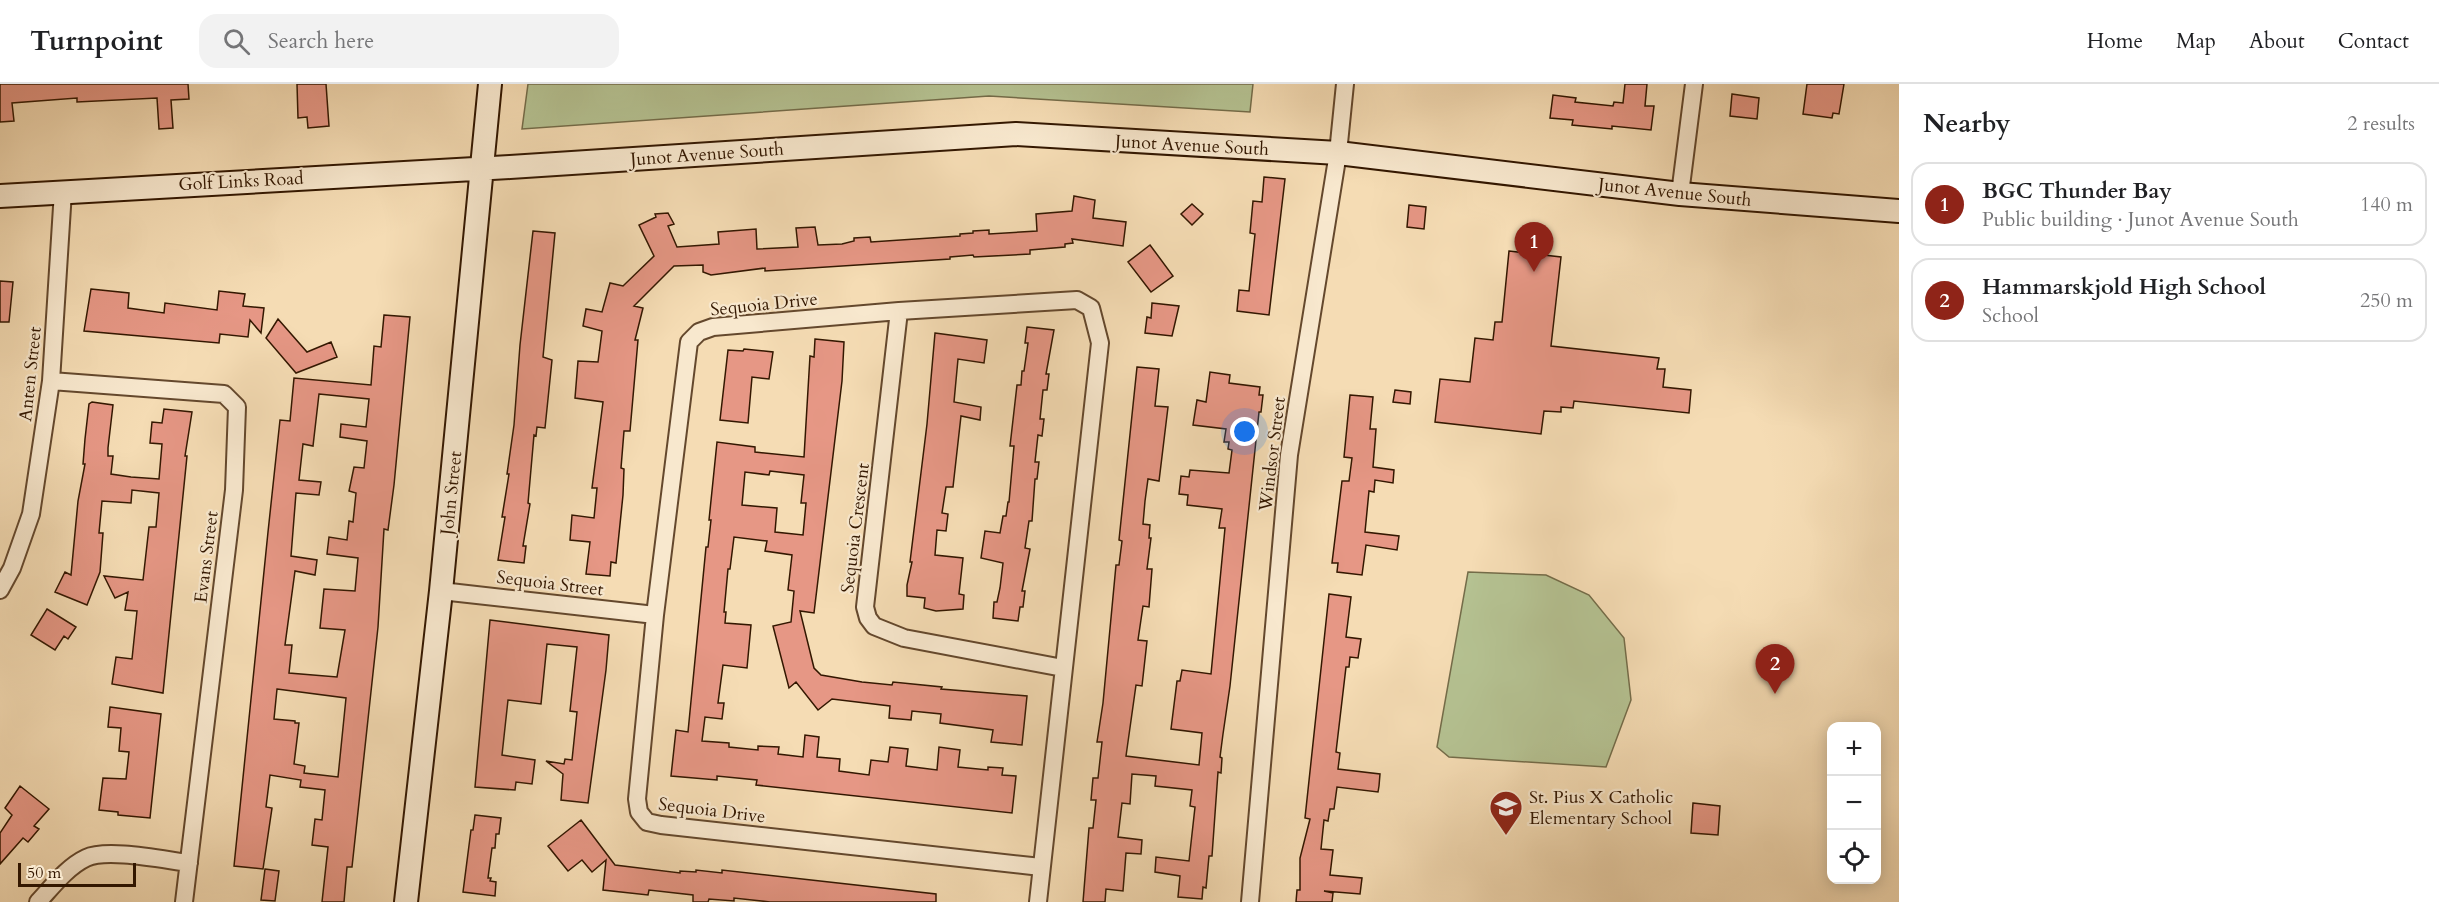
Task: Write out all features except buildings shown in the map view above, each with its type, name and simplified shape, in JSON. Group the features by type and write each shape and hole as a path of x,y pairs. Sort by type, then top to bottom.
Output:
{"main road":[{"name":"John Street","path":"406,902 441,591 490,84"},
{"name":"Junot Avenue South","path":"482,168 1016,134 1338,153 1680,194 1899,211"},
{"name":"Golf Links Road","path":"0,196 482,168"}],"street":[{"name":"Windsor Street","path":"1250,902 1289,455 1338,153 1345,84"},
{"path":"1680,194 1694,84"},
{"name":"Anten Street","path":"0,590 6,564 31,514 51,381 63,191"},
{"name":"Sequoia Drive","path":"1038,902 1100,343 1091,308 1077,300 899,311 713,327 699,332 689,342 655,615 637,799 639,812 647,822 1041,867"},
{"name":"Sequoia Crescent","path":"899,311 865,607 868,618 874,626 904,638 1063,668"},
{"name":"Evans Street","path":"51,381 224,394 237,407 234,490 184,902"},
{"name":"Sequoia Street","path":"441,591 655,615"},
{"path":"38,902 73,866 88,857 107,854 189,862"}],"green space":[{"path":"528,84 1253,84 1250,112 989,96 522,129"},
{"path":"1468,572 1546,575 1589,595 1624,638 1631,700 1606,767 1449,757 1437,747"}],"place":[{"name":"BGC Thunder Bay","path":"1534,272"},
{"name":"Hammarskjold High School","path":"1775,694"},
{"name":"St. Pius X Catholic Elementary School","path":"1506,836"}]}
